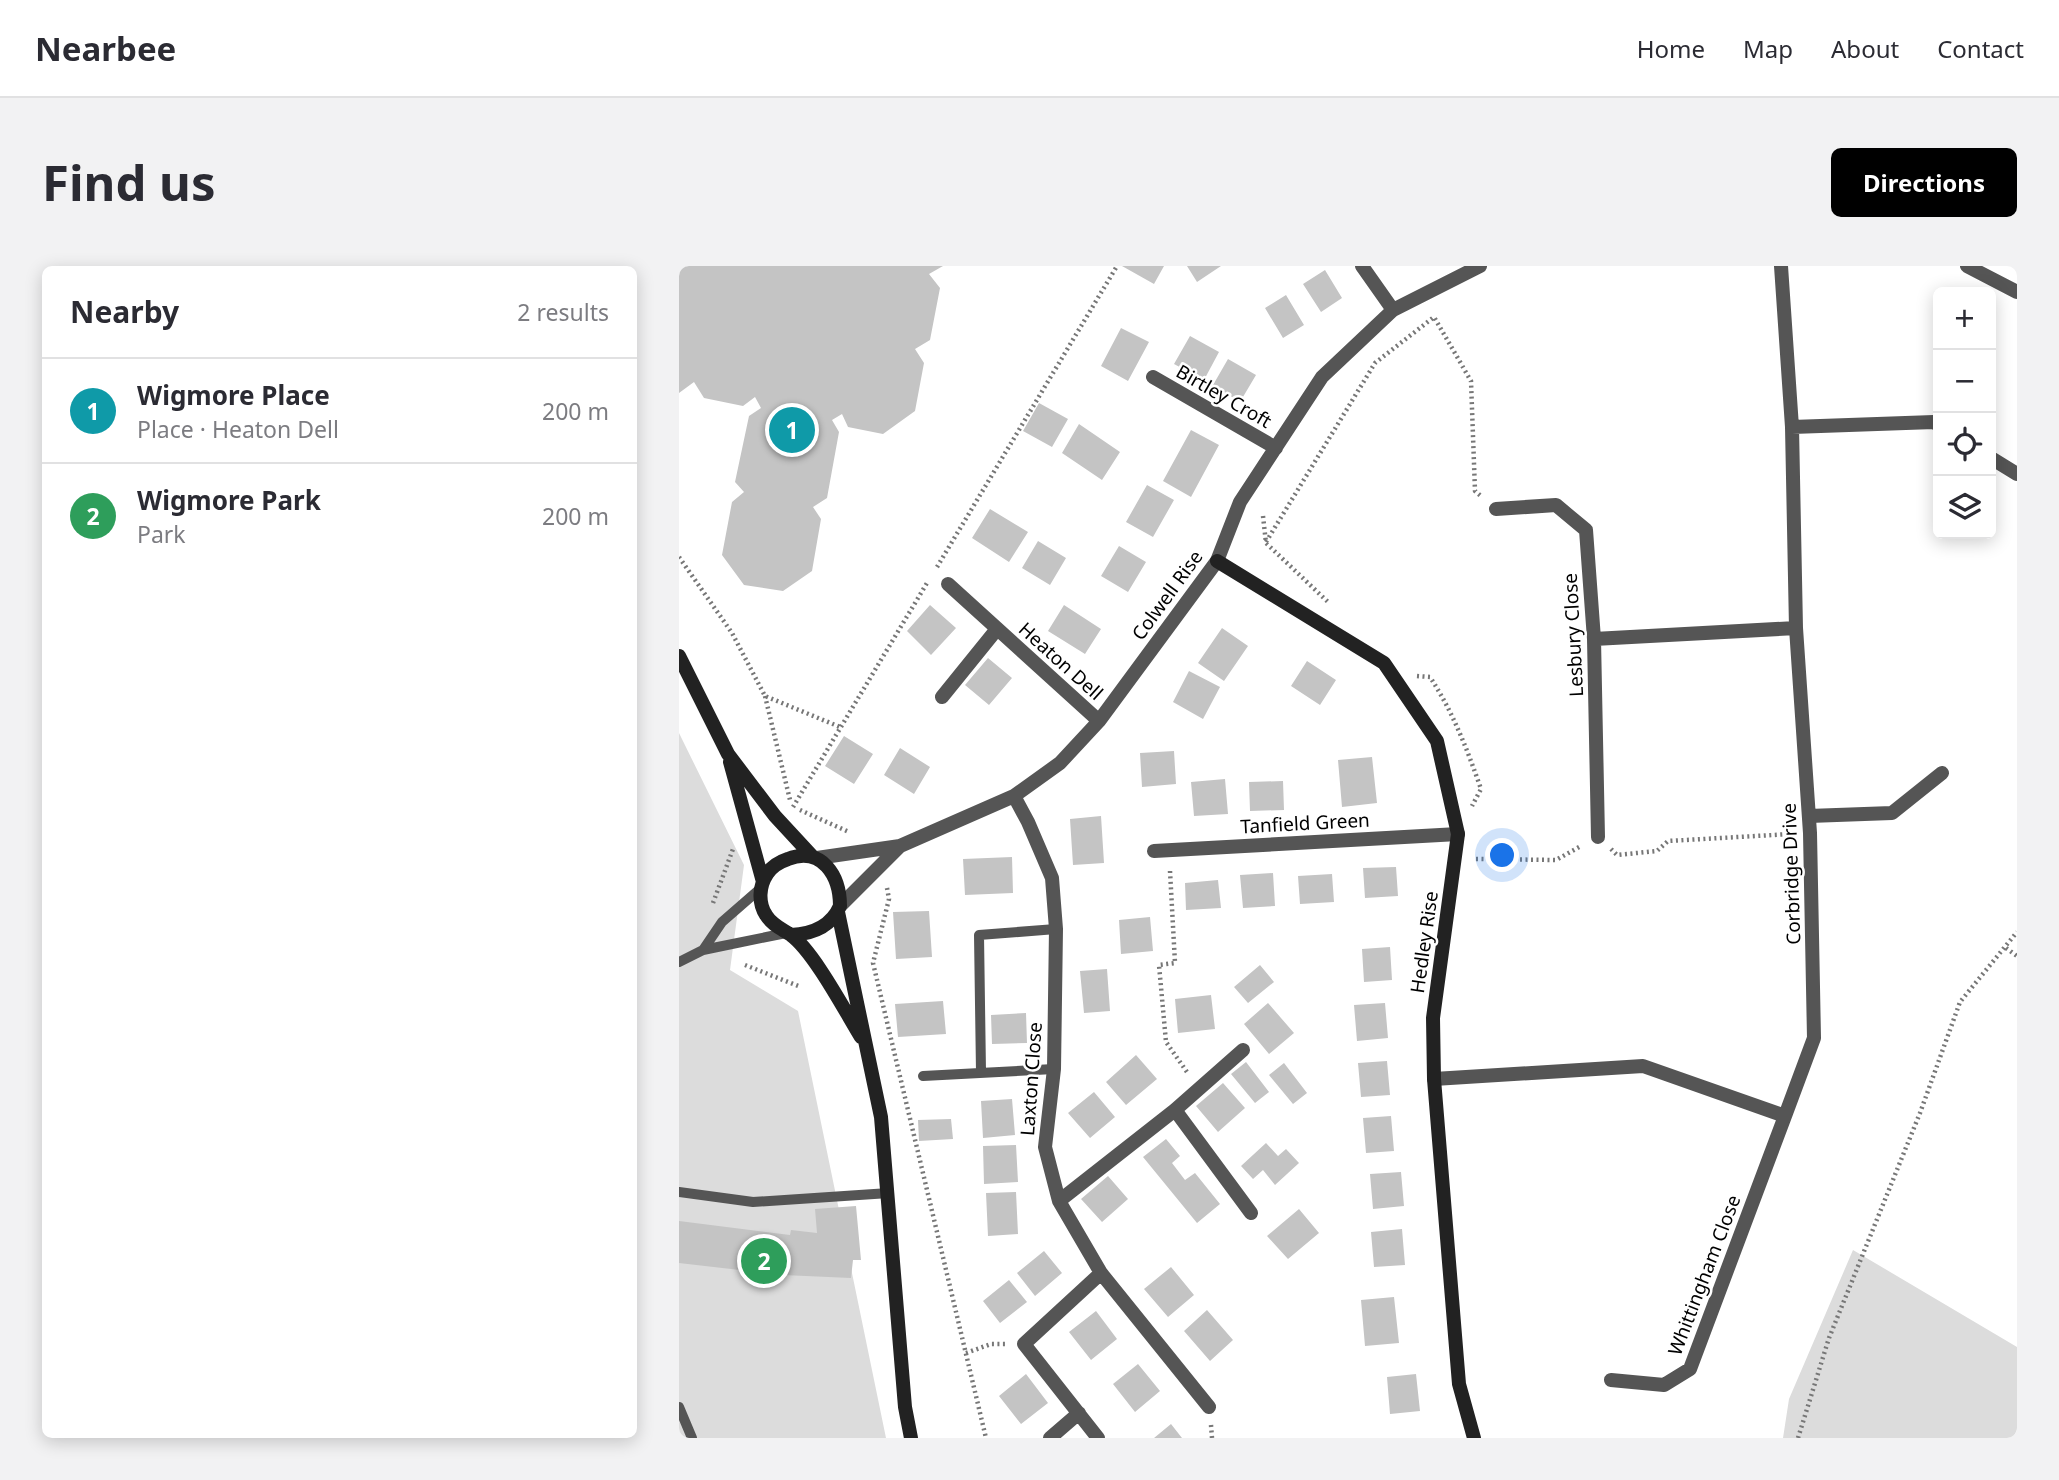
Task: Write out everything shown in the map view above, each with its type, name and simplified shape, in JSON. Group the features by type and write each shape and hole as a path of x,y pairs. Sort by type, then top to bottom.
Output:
{"street":[{"path":"1362,266 1393,310"},
{"name":"Colwell Rise","path":"815,857 900,846 1013,796 1060,763 1099,721 1217,561 1240,502 1322,377 1393,310 1480,266"},
{"name":"Corbridge Drive","path":"1781,266 1792,427 1796,628 1810,833 1814,1038 1784,1116"},
{"path":"1967,266 1978,269 2017,292"},
{"name":"Birtley Croft","path":"1153,377 1276,448"},
{"path":"1792,427 1933,422"},
{"path":"1996,461 2017,474"},
{"name":"Lesbury Close","path":"1496,509 1556,505 1585,530 1594,639 1598,837"},
{"name":"Hedley Rise","path":"1217,561 1384,663 1437,741 1458,834 1433,1018 1434,1079 1459,1384 1474,1438"},
{"name":"Heaton Dell","path":"948,584 1099,721"},
{"path":"1594,639 1796,628"},
{"name":"Heaton Dell","path":"942,697 997,629"},
{"path":"679,656 728,754 775,816 837,879 839,909 881,1118 905,1407 911,1438"},
{"path":"728,754 762,885 765,915 788,934 826,979 869,1051"},
{"path":"1809,816 1892,813 1942,773"},
{"name":"Laxton Close","path":"1013,796 1028,822 1052,877 1056,929 1054,1069 1045,1147 1059,1200 1101,1273 1209,1407"},
{"name":"Tanfield Green","path":"1162,850 1458,834"},
{"name":"Colwell Rise","path":"839,909 900,846"},
{"path":"762,885 778,862 796,856 815,857"},
{"path":"788,934 816,931 839,909"},
{"path":"1059,1200 1175,1110 1243,1049"},
{"path":"1434,1079 1643,1066 1784,1116"},
{"path":"1175,1110 1251,1213"},
{"name":"Whittingham Close","path":"1611,1380 1664,1385 1690,1369 1784,1116"},
{"path":"1098,1438 1024,1344 1101,1273"},
{"path":"1050,1438 1079,1413"}],"lane":[{"path":"703,950 722,922 762,885"},
{"path":"981,1072 979,935 1056,929"},
{"path":"679,962 703,950 788,934"},
{"path":"923,1076 1054,1069"},
{"path":"679,1192 753,1202 889,1193"},
{"path":"679,1407 692,1438"}],"path":[{"path":"935,569 1117,266"},
{"path":"1266,543 1375,363 1434,317 1471,381 1475,491 1496,509"},
{"path":"679,557 731,633 765,695 792,807"},
{"path":"792,807 929,581"},
{"path":"765,695 841,727"},
{"path":"792,807 856,835"},
{"path":"1476,861 1556,860 1598,837 1616,855 1657,851 1668,842 1810,833"},
{"path":"713,904 734,846"},
{"path":"1162,850 1175,963 1159,965 1166,1042 1198,1087"},
{"path":"887,887 889,900 873,964 986,1438"},
{"path":"1798,1438 1829,1338 1915,1125 1959,1002 2017,932"},
{"path":"2006,948 2017,956"},
{"path":"745,965 801,987"},
{"path":"966,1353 991,1344 1024,1344"}],"shaded area":[{"path":"679,733 744,865 730,970 798,1011 886,1438 679,1438"},
{"path":"1853,1250 2017,1347 2017,1430 2013,1438 1783,1438 1789,1399"}],"building":[{"path":"679,266 943,266 929,274 940,288 930,340 915,349 924,363 915,411 883,434 848,427 842,414 832,420 839,432 827,498 813,507 821,519 812,571 783,591 744,585 722,555 732,502 744,492 735,482 749,416 761,408 755,397 743,406 704,398 694,382 679,393"},
{"path":"1122,266 1164,266 1154,284"},
{"path":"1187,266 1221,266 1197,282"},
{"path":"1325,270 1342,298 1321,312 1303,284"},
{"path":"1286,295 1304,325 1283,338 1265,308"},
{"path":"1121,328 1149,342 1128,381 1101,366"},
{"path":"1190,336 1219,352 1204,380 1174,364"},
{"path":"1228,359 1256,375 1240,402 1213,385"},
{"path":"1039,403 1068,419 1052,447 1023,431"},
{"path":"1079,424 1120,452 1102,480 1062,453"},
{"path":"1191,430 1219,445 1191,497 1163,481"},
{"path":"1147,485 1174,500 1153,537 1126,522"},
{"path":"990,509 1028,532 1009,562 972,538"},
{"path":"1038,541 1066,558 1050,585 1022,568"},
{"path":"1119,546 1146,562 1128,592 1101,576"},
{"path":"930,605 956,628 931,655 907,631"},
{"path":"1064,605 1101,629 1085,654 1048,631"},
{"path":"1222,628 1248,646 1224,681 1198,663"},
{"path":"988,658 1012,678 989,705 965,685"},
{"path":"1307,661 1336,680 1320,705 1291,686"},
{"path":"1189,671 1220,687 1203,719 1173,702"},
{"path":"844,736 873,754 854,784 825,766"},
{"path":"900,748 930,767 914,794 884,775"},
{"path":"1174,751 1176,784 1142,787 1140,753"},
{"path":"1372,757 1377,803 1342,807 1338,760"},
{"path":"1225,779 1228,814 1194,816 1191,782"},
{"path":"1283,781 1284,810 1250,811 1249,782"},
{"path":"1101,816 1104,863 1073,865 1070,819"},
{"path":"1012,857 1013,893 965,895 963,859"},
{"path":"1396,867 1398,896 1365,898 1363,868"},
{"path":"1273,873 1275,906 1243,908 1240,875"},
{"path":"1332,874 1334,902 1300,904 1298,876"},
{"path":"1218,880 1221,908 1186,910 1185,883"},
{"path":"929,911 932,957 896,959 893,912"},
{"path":"1150,917 1153,951 1121,954 1119,920"},
{"path":"1390,947 1392,980 1364,982 1362,949"},
{"path":"1260,965 1274,982 1248,1003 1234,987"},
{"path":"1107,969 1110,1011 1084,1013 1080,971"},
{"path":"1211,995 1215,1029 1178,1033 1175,999"},
{"path":"943,1001 946,1034 898,1037 895,1004"},
{"path":"1268,1003 1294,1033 1269,1054 1244,1024"},
{"path":"1385,1003 1388,1038 1357,1041 1354,1005"},
{"path":"1026,1013 1027,1043 992,1044 991,1015"},
{"path":"1136,1055 1157,1079 1126,1105 1106,1082"},
{"path":"1387,1061 1390,1095 1361,1097 1358,1063"},
{"path":"1246,1062 1269,1092 1255,1103 1231,1074"},
{"path":"1284,1063 1307,1093 1293,1104 1269,1075"},
{"path":"1223,1083 1245,1108 1218,1132 1196,1106"},
{"path":"1094,1092 1115,1117 1090,1138 1068,1113"},
{"path":"1012,1099 1015,1135 983,1138 981,1101"},
{"path":"1391,1116 1394,1151 1366,1153 1363,1118"},
{"path":"951,1119 953,1139 919,1141 918,1120"},
{"path":"1166,1139 1180,1156 1172,1163 1185,1180 1195,1173 1220,1204 1197,1223 1143,1157"},
{"path":"1266,1143 1278,1156 1286,1149 1299,1163 1275,1185 1263,1170 1253,1179 1241,1166"},
{"path":"1016,1145 1018,1182 984,1184 983,1146"},
{"path":"1401,1172 1404,1206 1373,1209 1370,1174"},
{"path":"1108,1176 1128,1199 1102,1222 1081,1199"},
{"path":"1016,1192 1018,1234 988,1236 986,1193"},
{"path":"856,1206 861,1260 853,1260 851,1278 783,1275 679,1263 679,1221 790,1235 791,1230 817,1233 815,1209"},
{"path":"1299,1209 1319,1233 1288,1259 1267,1236"},
{"path":"1402,1229 1405,1265 1374,1267 1371,1232"},
{"path":"1044,1251 1062,1273 1035,1296 1017,1273"},
{"path":"1171,1267 1194,1295 1168,1317 1144,1289"},
{"path":"1009,1280 1027,1302 1000,1323 983,1301"},
{"path":"1394,1297 1399,1343 1365,1346 1361,1300"},
{"path":"1207,1310 1233,1340 1210,1361 1184,1331"},
{"path":"1096,1311 1117,1339 1091,1360 1069,1332"},
{"path":"1138,1364 1160,1391 1135,1412 1113,1384"},
{"path":"1026,1374 1048,1403 1021,1424 999,1396"},
{"path":"1416,1374 1420,1411 1390,1414 1387,1377"},
{"path":"1171,1424 1182,1438 1154,1438"}],"place":[{"name":"Wigmore Place","path":"792,430"},
{"name":"Wigmore Park","path":"764,1261"}]}
